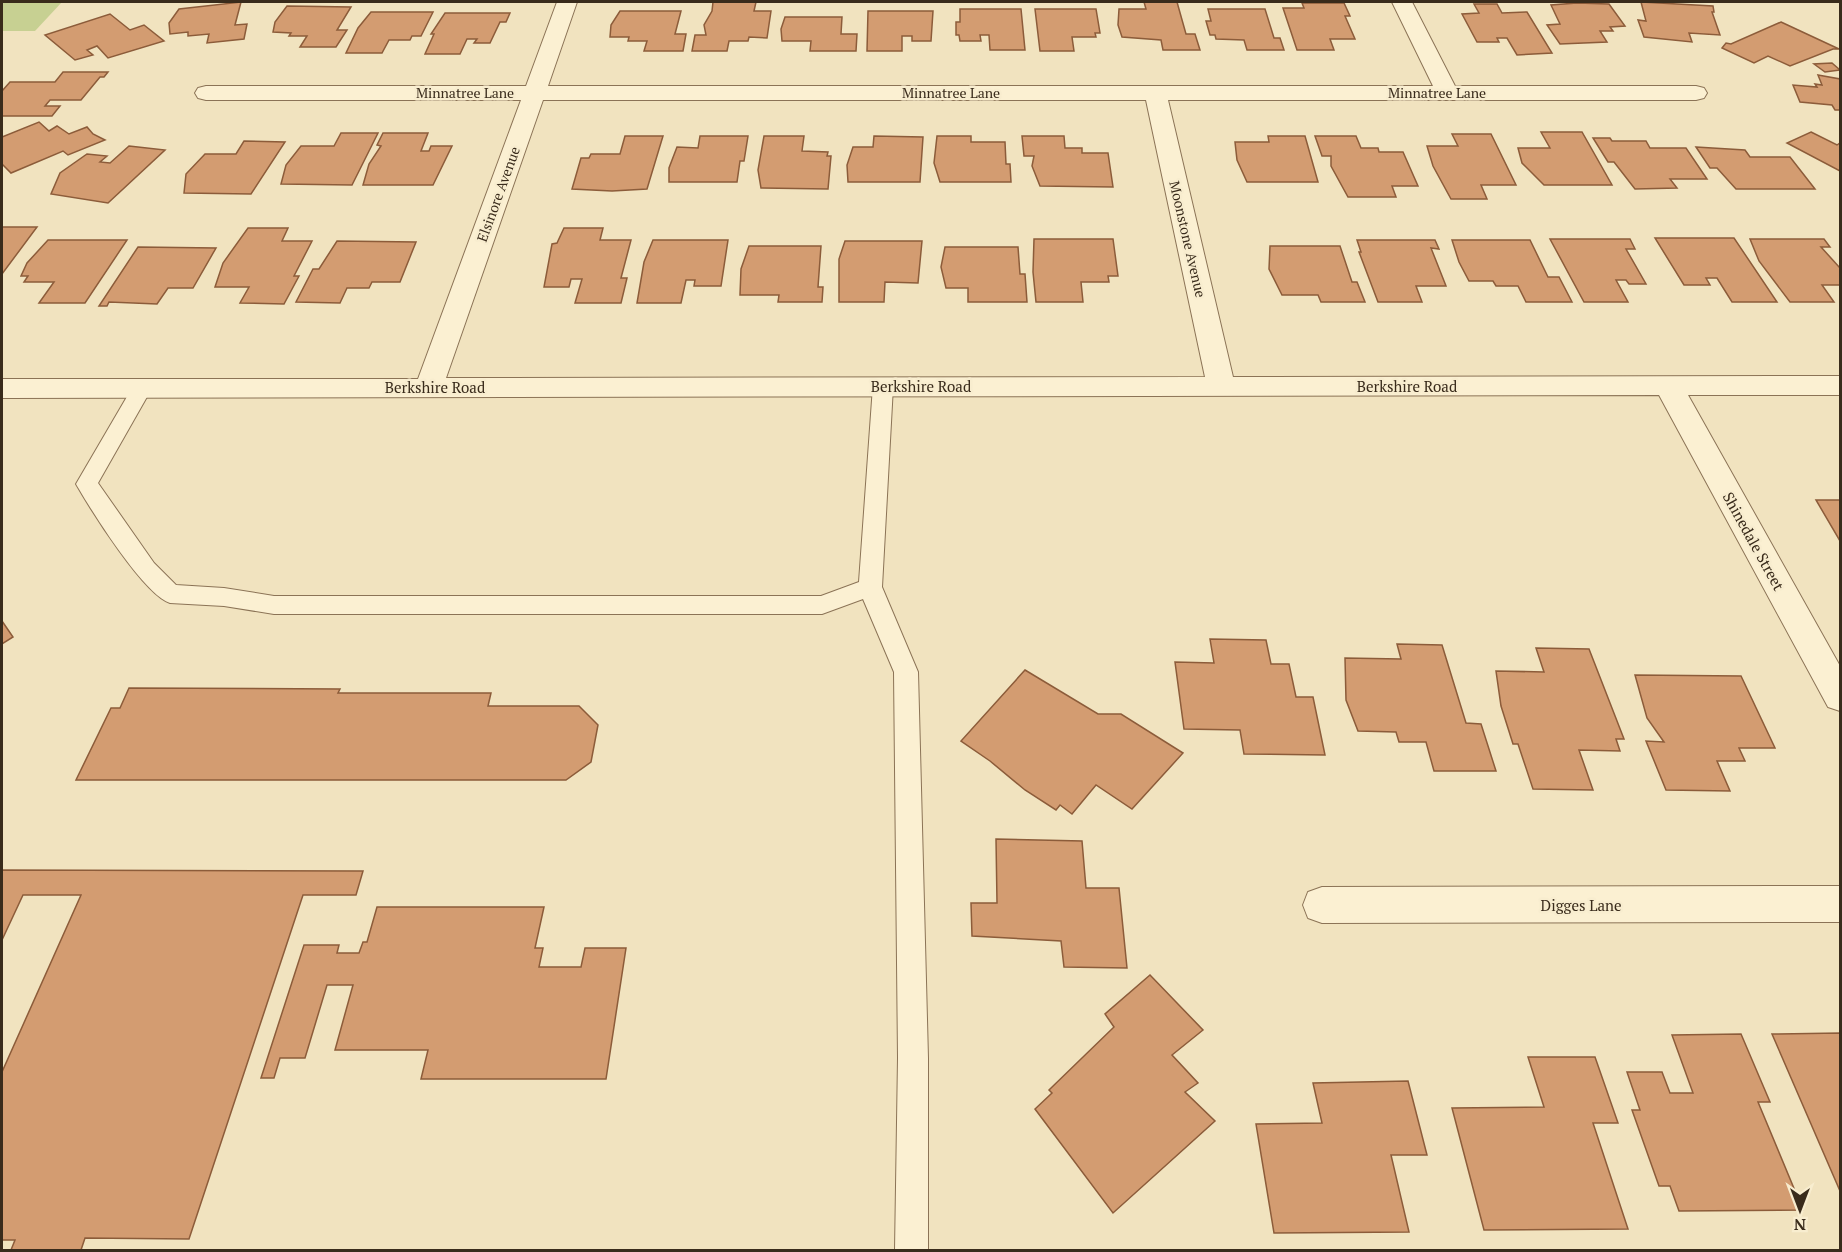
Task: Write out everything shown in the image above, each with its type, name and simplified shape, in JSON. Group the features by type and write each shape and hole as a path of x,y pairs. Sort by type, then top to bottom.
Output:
{"street":[{"name":"Elsinore Avenue","path":"429,387 567,2"},
{"path":"1402,2 1446,91"},
{"name":"Minnatree Lane","path":"206,93 1446,91 1696,93"},
{"name":"Moonstone Avenue","path":"1155,92 1221,386"},
{"name":"Berkshire Road","path":"2,388 1840,385"},
{"name":"Shinedale Street","path":"1668,386 1840,697"},
{"name":"Digges Lane","path":"1322,905 1840,904"}],"lane":[{"path":"883,386 870,587 906,672 914,1058 912,1251"},
{"path":"142,388 87,484 147,569 170,594 224,597 274,606 822,606 870,587"}],"green space":[{"path":"2,2 62,2 35,31 2,31"}],"building":[{"path":"241,2 235,25 247,24 244,39 207,43 209,34 188,36 188,32 170,34 169,23 179,9"},
{"path":"713,2 756,2 754,11 771,11 767,38 749,37 748,41 729,41 727,51 692,51 695,35 706,35 704,25 712,11"},
{"path":"1144,2 1177,2 1186,34 1195,34 1200,50 1163,50 1161,40 1122,37 1118,25 1119,9 1146,9"},
{"path":"1641,2 1713,6 1714,12 1712,12 1720,35 1689,33 1692,42 1644,37 1638,20 1646,21"},
{"path":"1302,3 1344,3 1350,16 1345,16 1355,39 1330,39 1334,50 1297,50 1283,8 1304,8"},
{"path":"1474,4 1497,4 1502,13 1527,12 1552,53 1517,55 1507,38 1497,38 1499,42 1477,42 1462,14 1479,13"},
{"path":"1609,4 1625,26 1610,27 1613,31 1600,31 1607,42 1560,44 1547,25 1560,24 1551,5"},
{"path":"287,6 351,7 337,30 347,30 336,47 300,47 307,36 289,36 291,33 273,32 275,22"},
{"path":"960,9 1021,9 1025,50 990,50 989,35 980,35 981,41 960,41 959,35 956,35 956,22 960,22"},
{"path":"1035,9 1096,9 1100,33 1095,33 1096,37 1072,37 1074,51 1040,51"},
{"path":"1208,9 1265,9 1274,38 1280,38 1284,50 1247,50 1244,40 1216,39 1215,35 1210,35 1206,21 1211,21"},
{"path":"620,11 681,11 675,34 686,34 683,51 644,51 647,41 628,41 629,37 610,37 611,25"},
{"path":"868,11 933,11 931,41 912,41 912,36 902,36 902,51 867,51"},
{"path":"371,12 433,12 421,36 412,36 410,40 389,40 382,53 346,53 358,28"},
{"path":"445,13 510,13 506,22 500,22 490,43 474,43 477,39 467,39 460,54 425,54 434,34 431,34"},
{"path":"110,14 130,30 144,25 164,41 108,58 97,46 87,50 93,55 75,60 45,35"},
{"path":"785,17 842,17 841,34 857,34 856,51 810,51 811,41 782,41 781,29"},
{"path":"1781,22 1839,49 1833,49 1790,66 1768,56 1754,63 1722,48 1726,43 1731,44"},
{"path":"1832,63 1840,70 1825,72 1814,64"},
{"path":"63,72 108,72 104,77 100,77 81,100 50,100 45,106 60,106 52,116 2,116 2,91 10,82 55,82"},
{"path":"1818,75 1840,79 1840,110 1835,110 1832,105 1800,102 1793,85 1817,87 1815,84 1822,85"},
{"path":"39,122 49,131 57,126 69,134 87,127 93,134 105,140 68,155 63,151 11,173 2,164 2,137"},
{"path":"1541,132 1582,132 1612,185 1544,185 1522,163 1518,148 1550,148"},
{"path":"1811,132 1837,145 1840,143 1840,171 1787,143"},
{"path":"341,133 378,133 352,185 281,184 286,165 301,146 334,146"},
{"path":"383,133 428,133 421,151 429,151 431,146 452,146 433,185 363,185 369,164 381,146 377,145"},
{"path":"1452,134 1491,134 1516,185 1481,185 1487,199 1451,199 1433,166 1427,146 1458,146"},
{"path":"625,136 663,136 647,189 612,191 572,189 581,158 589,158 591,154 620,154"},
{"path":"700,136 748,136 744,161 740,161 737,182 669,182 669,168 677,147 698,148"},
{"path":"764,136 804,136 802,151 828,152 827,156 831,156 828,189 761,188 758,170"},
{"path":"874,136 923,137 920,182 848,182 847,165 853,147 873,147"},
{"path":"937,136 971,136 971,142 1005,142 1006,164 1010,164 1011,182 940,182 934,163"},
{"path":"1022,136 1064,136 1065,148 1082,148 1082,153 1108,153 1113,187 1040,186 1032,166 1034,156 1024,156"},
{"path":"1268,136 1305,136 1318,182 1247,182 1237,160 1235,142 1269,142"},
{"path":"1315,136 1356,136 1361,148 1378,148 1379,152 1403,152 1418,186 1392,186 1396,197 1348,197 1331,166 1331,156 1322,156"},
{"path":"1593,138 1610,138 1612,141 1646,141 1650,148 1686,148 1707,179 1670,179 1677,188 1635,189 1614,162 1608,162"},
{"path":"244,141 285,142 251,194 184,193 186,174 205,154 236,154"},
{"path":"129,146 165,150 108,203 51,194 60,173 87,154 107,156 100,162 110,163"},
{"path":"1696,147 1745,150 1750,157 1790,157 1815,189 1736,189 1717,168 1710,168"},
{"path":"2,227 37,227 2,274"},
{"path":"248,228 288,228 282,241 312,241 294,276 299,276 284,304 240,303 249,287 215,287 223,263"},
{"path":"564,228 603,228 600,240 631,240 621,278 627,278 621,303 575,303 582,279 571,279 569,287 544,287 552,244 557,243"},
{"path":"1655,238 1734,238 1777,302 1732,302 1717,278 1706,278 1710,285 1684,285"},
{"path":"1034,239 1113,239 1118,276 1108,276 1109,282 1081,282 1083,302 1036,302 1033,272"},
{"path":"1550,239 1630,239 1635,249 1626,249 1646,284 1629,284 1626,280 1616,280 1628,302 1584,302"},
{"path":"1750,239 1824,239 1830,247 1821,247 1840,268 1840,285 1822,285 1834,302 1790,302 1759,261"},
{"path":"48,240 127,240 85,303 39,303 54,282 24,282 28,276 21,276 27,263"},
{"path":"653,240 728,240 721,286 694,286 695,280 686,280 681,303 637,303 644,262"},
{"path":"1357,240 1435,240 1439,249 1431,248 1446,286 1416,286 1422,302 1378,302 1359,252 1361,252"},
{"path":"1452,240 1530,240 1548,277 1559,277 1572,302 1526,302 1518,286 1496,286 1493,281 1469,281 1459,262"},
{"path":"337,241 416,242 400,282 372,282 369,288 347,288 340,303 296,302 313,269 319,269"},
{"path":"845,241 922,241 918,283 885,282 884,302 839,302 839,259"},
{"path":"749,246 821,246 818,287 823,287 822,302 778,302 779,295 740,295 741,269"},
{"path":"1270,246 1340,246 1352,282 1357,282 1365,302 1321,302 1318,295 1282,295 1269,269"},
{"path":"138,247 216,248 193,288 168,288 157,304 109,302 107,306 99,306"},
{"path":"945,247 1018,247 1020,274 1025,274 1027,302 968,302 968,288 946,288 941,267"},
{"path":"1816,500 1840,500 1840,541"},
{"path":"2,621 13,637 2,644"},
{"path":"1210,639 1266,640 1271,664 1289,664 1296,697 1313,697 1325,755 1244,754 1240,730 1184,729 1175,662 1214,663"},
{"path":"1397,644 1442,645 1466,723 1481,724 1496,771 1434,771 1426,742 1399,742 1396,732 1358,731 1346,700 1345,658 1401,659"},
{"path":"1536,648 1589,649 1624,739 1616,739 1620,751 1579,750 1593,790 1533,789 1518,744 1513,744 1501,706 1496,671 1544,672"},
{"path":"1025,670 1098,714 1121,714 1183,753 1132,809 1096,785 1072,814 1060,805 1056,810 1025,790 961,741"},
{"path":"1635,675 1741,676 1775,748 1739,748 1745,761 1717,761 1730,791 1666,790 1646,741 1664,742 1647,718"},
{"path":"129,688 340,689 338,693 491,693 488,706 579,706 598,725 591,762 566,780 76,780 111,708 120,708"},
{"path":"996,839 1082,841 1086,888 1119,888 1127,968 1064,967 1061,941 972,936 971,903 997,903"},
{"path":"2,870 363,871 356,895 303,895 189,1239 85,1238 81,1250 11,1250 15,1240 2,1240 2,1072 81,895 23,895 2,940"},
{"path":"377,907 544,907 535,948 543,948 539,967 581,967 585,948 626,948 606,1079 421,1079 428,1050 335,1050 353,985 327,985 305,1058 280,1058 274,1078 261,1078 304,945 339,945 337,953 359,953 363,942 367,942"},
{"path":"1150,975 1203,1030 1172,1055 1198,1083 1185,1092 1215,1121 1113,1213 1035,1109 1052,1093 1049,1090 1114,1027 1105,1014"},
{"path":"1840,1033 1840,1191 1772,1034"},
{"path":"1741,1034 1770,1102 1758,1102 1803,1210 1679,1211 1670,1186 1659,1186 1632,1110 1640,1110 1627,1072 1662,1072 1670,1093 1693,1093 1672,1035"},
{"path":"1528,1057 1595,1057 1618,1123 1593,1123 1628,1229 1484,1230 1452,1108 1544,1107"},
{"path":"1408,1081 1427,1155 1391,1155 1409,1232 1274,1233 1256,1124 1322,1123 1313,1083"}]}
